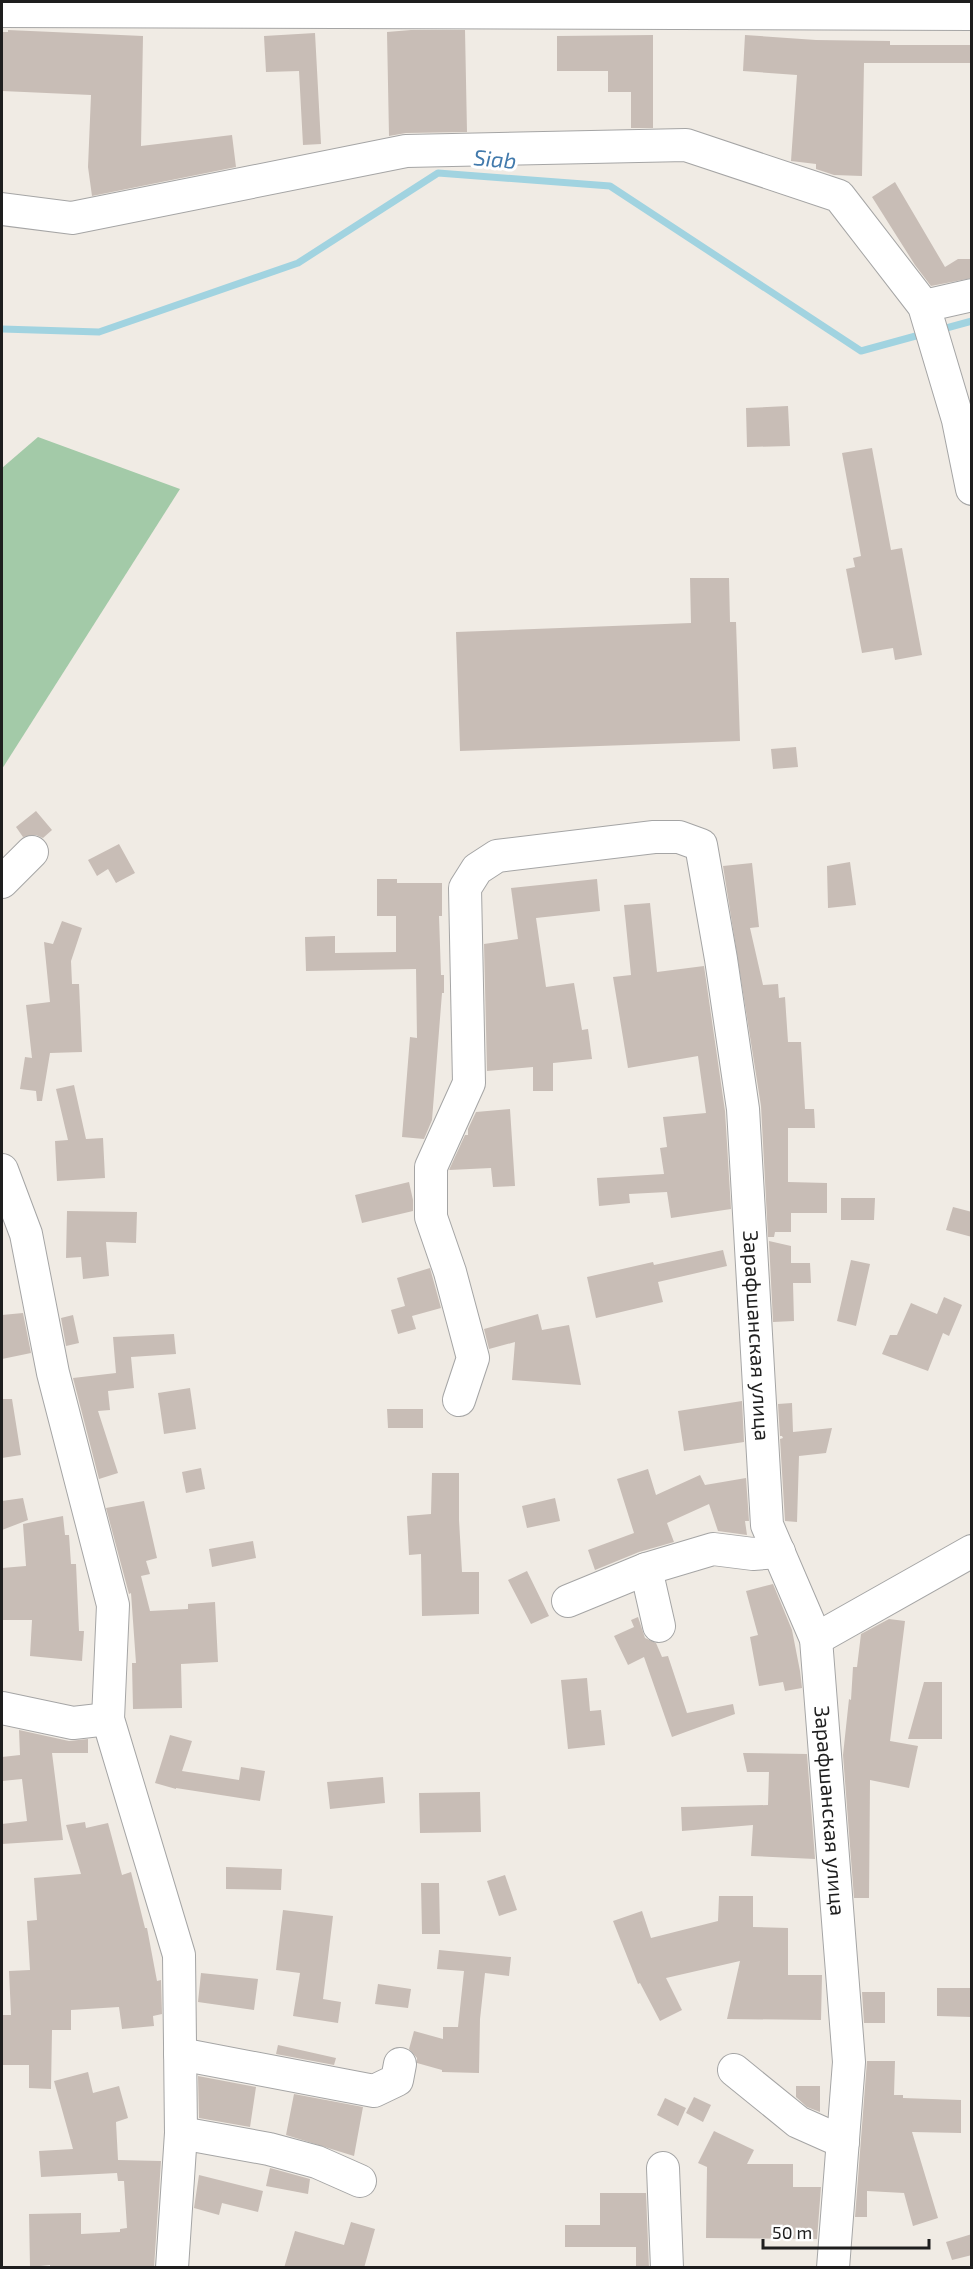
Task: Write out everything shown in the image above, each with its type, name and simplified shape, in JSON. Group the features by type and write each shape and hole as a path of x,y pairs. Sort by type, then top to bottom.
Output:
{"street":[{"path":"2,11 578,7 972,14"},
{"path":"2,209 72,218 406,151 686,145 839,196 924,306 958,420 972,489"},
{"path":"924,306 972,295"},
{"name":"Зарафшанская улица","path":"459,1400 473,1358 453,1282 431,1217 431,1167 469,1083 465,888 477,869 497,856 654,837 679,837 701,844 743,1109 767,1525 816,1639 849,2062 833,2268"},
{"path":"2,882 32,852"},
{"path":"2,1170 26,1234 53,1373 113,1605 108,1719 179,1955 181,2133 172,2268"},
{"path":"568,1601 646,1569 713,1549 753,1554 779,1552"},
{"path":"816,1639 972,1551"},
{"path":"646,1569 659,1626"},
{"path":"2,1708 73,1723 108,1719"},
{"path":"180,2054 374,2091 397,2080 400,2064"},
{"path":"734,2070 798,2122 843,2142"},
{"path":"181,2133 269,2149 317,2162 360,2181"},
{"path":"663,2168 668,2268"}],"green space":[{"path":"38,437 180,489 2,769 2,468"}],"building":[{"path":"8,30 143,36 141,146 232,135 236,167 92,196 88,167 91,95 2,91 2,32 8,32"},
{"path":"465,30 467,132 406,133 389,136 387,32"},
{"path":"315,33 321,144 303,145 299,71 266,72 264,36"},
{"path":"653,35 653,128 631,128 631,92 608,92 608,71 557,71 557,36"},
{"path":"745,35 816,40 890,41 890,45 972,45 972,63 864,63 862,176 834,175 816,169 816,164 791,161 797,75 743,71"},
{"path":"895,182 945,267 958,259 972,259 972,278 931,286 872,197"},
{"path":"788,406 790,446 747,447 746,408"},
{"path":"872,448 891,550 902,548 922,655 895,660 893,648 862,653 846,569 855,567 853,558 861,556 842,453"},
{"path":"690,578 729,578 730,622 736,622 740,741 460,751 456,632 691,623"},
{"path":"796,747 798,767 773,769 771,749"},
{"path":"36,811 52,830 43,838 36,835 23,837 16,827"},
{"path":"119,844 135,873 116,883 108,869 97,876 88,860"},
{"path":"850,862 856,905 828,908 827,866"},
{"path":"752,863 759,927 750,928 763,985 778,984 779,998 785,997 788,1042 801,1042 805,1109 814,1109 815,1128 788,1128 788,1182 827,1183 827,1213 791,1213 791,1232 775,1232 774,1237 768,1237 761,1106 723,866"},
{"path":"377,879 397,879 397,883 442,883 442,916 439,916 441,975 444,975 444,993 442,993 432,1120 424,1139 402,1137 410,1037 417,1038 416,969 306,971 305,937 335,936 335,953 396,952 396,916 377,916"},
{"path":"597,879 600,911 536,918 546,987 574,983 582,1030 588,1029 592,1059 553,1063 553,1091 533,1091 533,1067 487,1071 484,944 518,939 511,888"},
{"path":"650,903 657,972 704,966 725,1111 731,1209 671,1218 667,1192 629,1194 630,1203 599,1206 597,1178 664,1174 660,1148 667,1147 663,1117 706,1113 698,1056 628,1068 613,977 631,975 624,905"},
{"path":"62,921 82,928 71,961 72,984 79,984 82,1052 50,1053 42,1101 37,1101 36,1091 20,1089 25,1057 32,1058 26,1005 50,1002 44,942 53,944"},
{"path":"74,1085 86,1139 103,1138 105,1178 57,1181 55,1141 68,1140 56,1089"},
{"path":"510,1109 515,1186 493,1187 491,1168 449,1170 465,1135 468,1135 468,1129 476,1112"},
{"path":"409,1182 413,1211 362,1223 355,1195"},
{"path":"841,1198 875,1198 874,1220 841,1220"},
{"path":"953,1207 972,1212 972,1237 946,1230"},
{"path":"67,1211 137,1212 136,1243 106,1242 109,1276 83,1279 81,1257 66,1258"},
{"path":"769,1241 791,1246 791,1263 810,1263 811,1283 793,1283 794,1321 773,1322"},
{"path":"723,1250 727,1266 658,1282 663,1302 596,1318 587,1277 653,1262 654,1265"},
{"path":"851,1260 870,1264 856,1326 837,1321"},
{"path":"430,1268 441,1308 412,1316 416,1329 398,1334 391,1310 405,1306 397,1278"},
{"path":"944,1297 962,1305 949,1336 943,1333 928,1371 882,1354 890,1335 897,1335 911,1303 937,1314"},
{"path":"23,1313 31,1353 2,1359 2,1315"},
{"path":"538,1314 542,1330 569,1325 581,1385 512,1380 515,1342 489,1349 484,1329"},
{"path":"73,1315 79,1343 66,1346 61,1318"},
{"path":"174,1334 176,1354 131,1357 134,1388 108,1391 110,1410 98,1411 118,1473 99,1479 73,1378 116,1373 113,1337"},
{"path":"190,1388 196,1429 164,1434 158,1393"},
{"path":"2,1399 12,1399 21,1455 2,1458"},
{"path":"742,1401 744,1442 684,1451 678,1411"},
{"path":"792,1403 793,1432 832,1428 826,1453 799,1456 797,1522 785,1521 780,1439 783,1438 780,1436 778,1404"},
{"path":"387,1409 423,1409 423,1428 388,1428"},
{"path":"201,1468 205,1489 186,1493 182,1472"},
{"path":"648,1469 656,1495 700,1475 705,1485 746,1478 749,1521 745,1521 747,1535 718,1531 709,1504 667,1523 674,1542 639,1552 595,1570 588,1550 634,1533 617,1479"},
{"path":"432,1473 459,1473 462,1572 479,1572 479,1614 422,1616 421,1554 409,1555 407,1516 431,1514"},
{"path":"23,1498 28,1520 2,1530 2,1501"},
{"path":"555,1498 560,1521 527,1528 522,1506"},
{"path":"144,1501 157,1558 146,1561 150,1574 141,1576 150,1611 188,1609 188,1604 215,1602 218,1662 181,1664 182,1708 133,1709 132,1663 136,1663 131,1593 129,1594 106,1508"},
{"path":"63,1516 65,1535 69,1535 71,1564 76,1564 79,1631 84,1631 82,1661 30,1656 32,1620 2,1620 2,1568 26,1566 23,1524"},
{"path":"253,1541 256,1558 212,1567 209,1549"},
{"path":"527,1571 549,1616 531,1624 508,1580"},
{"path":"773,1584 792,1630 802,1688 785,1691 783,1682 759,1686 750,1637 758,1635 746,1591"},
{"path":"638,1617 645,1638 656,1643 662,1657 668,1656 687,1713 733,1704 735,1714 672,1737 644,1657 628,1665 614,1636 634,1627 631,1620"},
{"path":"889,1619 905,1621 890,1741 918,1746 909,1788 870,1780 869,1898 854,1898 843,1755 853,1667 857,1667 861,1634"},
{"path":"587,1678 590,1711 601,1710 605,1745 568,1749 561,1680"},
{"path":"924,1682 942,1682 942,1739 908,1739"},
{"path":"19,1730 69,1741 88,1739 88,1753 52,1753 63,1840 2,1844 2,1824 27,1821 22,1779 2,1781 2,1757 20,1755"},
{"path":"170,1735 192,1741 182,1771 239,1780 241,1767 265,1771 260,1801 176,1789 155,1783"},
{"path":"743,1753 807,1754 815,1859 751,1856 753,1825 682,1831 681,1807 768,1805 769,1772 747,1772"},
{"path":"383,1777 385,1803 330,1809 327,1782"},
{"path":"480,1792 481,1832 420,1833 419,1793"},
{"path":"85,1822 86,1828 108,1823 122,1875 131,1872 145,1928 147,1928 157,1981 161,1980 162,2014 153,2016 154,2026 122,2029 119,2007 71,2010 71,2030 52,2030 51,2089 29,2088 29,2065 2,2065 2,2015 11,2015 9,1971 30,1970 27,1921 37,1920 34,1878 81,1874 66,1825"},
{"path":"226,1867 282,1869 281,1890 226,1889"},
{"path":"505,1875 517,1910 499,1916 487,1881"},
{"path":"421,1883 439,1883 440,1934 422,1934"},
{"path":"719,1896 753,1896 753,1927 788,1928 788,1975 822,1975 821,2020 727,2019 740,1961 666,1978 682,2010 660,2021 640,1983 638,1984 613,1921 642,1911 651,1938 718,1921"},
{"path":"283,1910 333,1916 323,1999 341,2002 338,2023 293,2016 300,1973 276,1970"},
{"path":"439,1950 511,1957 509,1976 485,1973 480,2019 479,2073 442,2072 442,2070 417,2063 417,2058 409,2049 414,2031 443,2039 443,2027 458,2027 464,1971 437,1969"},
{"path":"201,1973 258,1979 254,2010 198,2002"},
{"path":"378,1984 411,1989 408,2008 375,2004"},
{"path":"937,1988 972,1988 972,2017 937,2016"},
{"path":"862,1992 885,1992 885,2023 864,2023"},
{"path":"278,2045 336,2058 334,2065 276,2054"},
{"path":"867,2061 895,2061 894,2095 903,2095 903,2098 961,2100 961,2133 912,2132 938,2218 913,2226 904,2193 867,2191 867,2217 855,2217"},
{"path":"88,2072 93,2093 119,2086 128,2118 116,2122 118,2160 161,2161 154,2268 50,2268 50,2265 30,2267 29,2214 81,2213 81,2234 120,2232 120,2229 127,2228 124,2181 118,2181 117,2173 41,2177 39,2151 73,2149 54,2081"},
{"path":"198,2076 256,2087 250,2127 199,2118"},
{"path":"796,2086 820,2086 820,2112 807,2107 796,2097"},
{"path":"294,2094 363,2107 354,2156 286,2135"},
{"path":"694,2097 711,2105 703,2122 686,2113"},
{"path":"665,2098 686,2108 678,2126 657,2115"},
{"path":"714,2131 754,2150 747,2164 793,2164 793,2187 821,2187 817,2239 706,2238 707,2167 698,2163"},
{"path":"270,2168 310,2179 308,2194 266,2186"},
{"path":"199,2175 263,2191 258,2212 222,2203 219,2215 194,2208"},
{"path":"600,2193 646,2193 649,2268 636,2268 636,2247 565,2247 565,2225 600,2225"},
{"path":"351,2222 375,2229 364,2268 284,2268 295,2231 344,2245"},
{"path":"972,2234 972,2255 952,2260 946,2242"}],"waterway":[{"name":"Siab","path":"2,329 99,332 298,263 438,173 610,186 861,351 923,334"},
{"name":"Siab","path":"939,330 972,321"}]}
